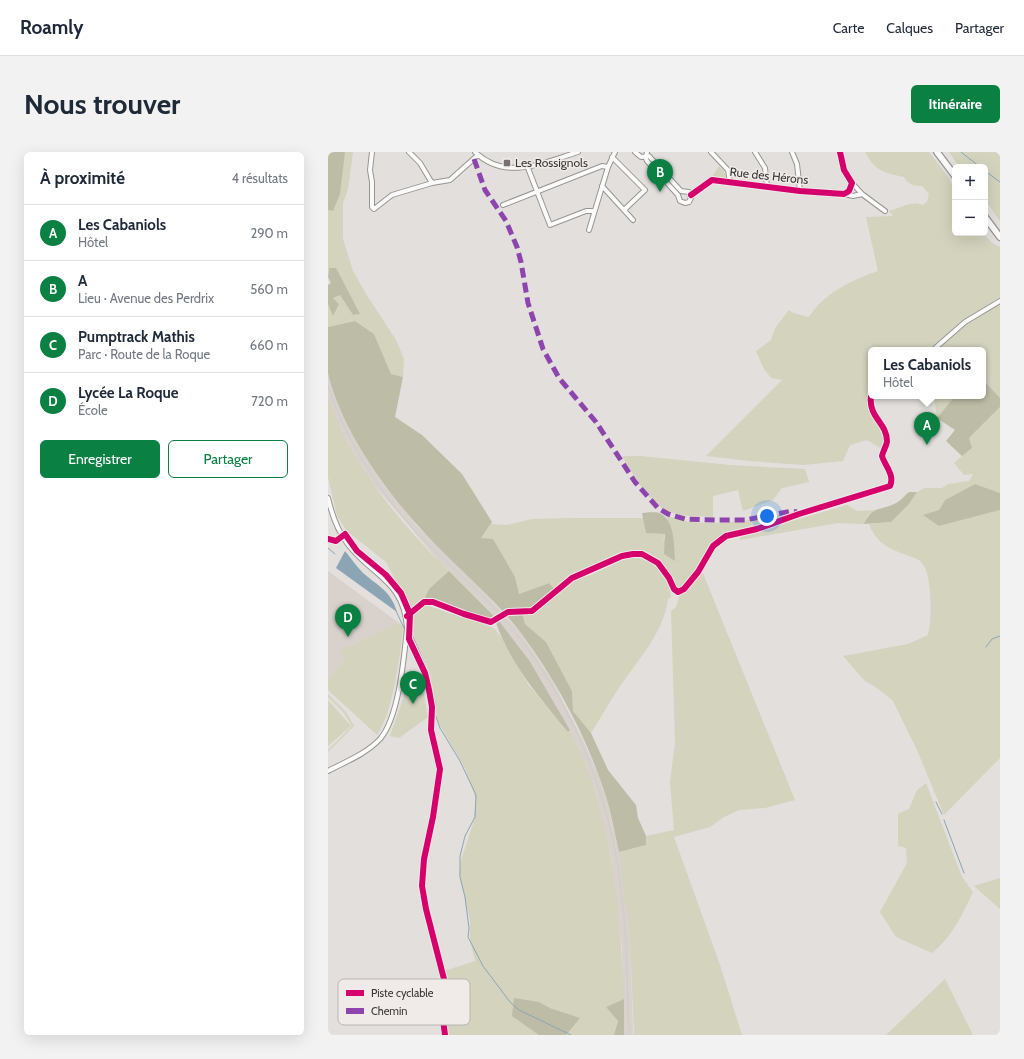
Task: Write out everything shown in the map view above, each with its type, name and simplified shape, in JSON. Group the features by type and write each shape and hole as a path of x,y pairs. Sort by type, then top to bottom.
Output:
{"main road":[{"path":"937,152 952,172"},
{"path":"988,221 1000,237"}],"street":[{"path":"372,152 370,170 372,175 372,207 374,209 392,195 432,183 450,180 477,153 501,166 528,168 578,152"},
{"path":"409,152 420,163 432,183"},
{"path":"589,230 608,167 615,152"},
{"path":"635,152 641,157 650,152"},
{"path":"711,152 728,170 730,183"},
{"path":"755,152 764,168 767,187"},
{"path":"792,152 797,164 800,190"},
{"path":"840,152 844,170 852,183 862,194 885,211"},
{"path":"646,154 681,191 687,190 691,195"},
{"name":"Rue des Hérons","path":"646,154 647,161 678,195 680,201 687,203 691,200 691,195 712,180 853,196 862,194"},
{"path":"612,157 645,190 624,210"},
{"path":"503,205 602,166 608,167"},
{"path":"528,168 550,225 586,211 594,211"},
{"path":"844,194 849,191 852,183"},
{"path":"602,186 633,220"},
{"path":"936,347 965,322 1000,302"},
{"path":"407,616 424,602 433,602 491,622 508,612 532,611 572,578 622,556 633,554 642,554 658,563 674,589 678,592 684,589 698,572 716,542 726,536 757,529 799,514 890,486 892,482 891,474 882,456 888,442 886,433 872,411 871,399"},
{"path":"328,498 334,522 346,542 355,553 392,586 398,594 407,616 406,637 395,708 390,722 379,740 372,746 328,771"}],"shaded area":[{"path":"328,372 339,406 356,440 374,469 416,525 481,589 520,632 552,680 582,738 597,771 607,801 623,869 630,938 633,1035 624,1035 622,949 611,856 596,793 570,730 529,660 511,636 491,612 437,559 370,480 334,415 328,398"},
{"path":"328,571 399,623 339,651 345,658 328,681"}],"green space":[{"path":"328,152 345,152 340,194 333,211 328,210"},
{"path":"345,152 353,152 348,189 343,203 343,239 353,271 396,340 404,359 403,377 391,374 374,334 355,321 328,327 328,304 333,315 339,304 333,298 340,295 353,315 359,314 329,268 328,270 328,210 333,211"},
{"path":"865,152 929,152 949,178 952,184 952,236 986,236 992,243 1000,247 1000,297 960,322 932,347 868,347 868,403 872,415 885,438 886,443 882,449 867,440 850,445 843,461 804,465 706,456 782,380 771,378 764,369 756,351 771,340 775,328 789,310 793,313 809,317 822,301 839,288 878,271 866,217 893,216 889,211 915,203 923,205 927,202 929,194 922,186 916,186 907,182 904,177 881,170 872,163"},
{"path":"949,152 1000,152 1000,221 988,204 988,164 957,164"},
{"path":"719,166 724,171 726,178 712,177"},
{"path":"329,268 336,268 360,314 353,315 340,295 333,298 339,304 333,316 328,304 328,285 331,283 328,277"},
{"path":"1000,304 1000,398 986,383 986,347 940,347 966,325"},
{"path":"355,321 374,334 391,374 403,377 395,417 422,435 462,474 492,522 481,538 493,539 515,577 519,594 549,583 555,590 533,607 521,610 525,624 546,642 572,691 573,711 591,733 608,770 636,805 638,818 646,836 646,845 619,852 612,819 600,778 582,734 548,672 512,622 426,535 409,515 374,470 359,446 335,397 328,373 328,327"},
{"path":"986,383 1000,398 1000,407 969,438 972,448 962,456 946,441 955,430 937,418 953,399 986,399"},
{"path":"328,398 350,446 378,491 412,533 449,571 430,588 425,597 410,609 386,562 347,531 337,516 328,477"},
{"path":"934,399 953,399 937,418"},
{"path":"1000,407 1000,493 975,484 945,500 939,510 939,526 1000,510 1000,758 944,815 917,750 893,701 877,688 865,681 843,656 908,644 928,635 930,621 930,595 925,567 919,560 889,548 883,544 873,532 869,524 891,522 909,504 917,492 925,488 942,488 948,484 969,481 973,474 964,475 954,463 971,448 969,438"},
{"path":"622,456 640,456 730,465 805,469 809,482 782,488 773,500 743,511 738,490 713,496 713,517 680,515 663,508 649,496"},
{"path":"975,484 1000,493 1000,510 939,526 923,515 939,510 945,500"},
{"path":"909,492 917,492 909,504 891,522 864,524 870,514 876,510 896,503"},
{"path":"847,505 857,511 875,510 868,515 864,524 838,523 740,540 740,536"},
{"path":"654,512 666,517 673,535 675,561 664,554 665,534 646,533 642,513"},
{"path":"793,513 751,529 720,535 711,545 686,584 679,589 672,583 659,560 648,553 634,551 620,555 574,575 555,590 548,583 519,594 515,577 481,538 491,524 507,525 532,519 644,518 646,533 665,534 663,541 672,533 667,518 668,516 682,520 713,523 763,518"},
{"path":"624,558 642,558 648,561 660,570 668,582 671,597 668,599 661,624 648,648 624,680 591,733 573,711 572,691 546,642 525,624 522,615 534,613 578,578 594,574"},
{"path":"449,571 496,618 488,619 471,615 426,599 425,597 430,588"},
{"path":"702,571 795,800 765,808 739,810 724,817 710,827 674,837 720,965 742,1035 634,1035 630,938 619,852 646,845 646,836 674,830 670,782 675,743 671,611 676,607 679,597"},
{"path":"426,605 494,628 501,637 528,684 568,732 570,730 594,787 603,820 613,870 619,922 624,999 606,1007 618,1021 614,1035 566,1035 579,1018 550,1008 539,1002 530,1001 560,1035 447,1035 446,1025 470,1025 470,979 446,979 444,971 475,961 470,940 470,920 459,874 461,860 473,824 476,799 465,768 438,722 426,663 412,636 412,617"},
{"path":"499,621 529,660 570,730 568,732 537,694 518,667 502,638 496,623"},
{"path":"399,623 403,627 395,684 383,725 377,735 328,690 328,681 345,658 339,651"},
{"path":"406,690 423,690 428,717 399,738 390,736"},
{"path":"328,694 346,712 354,726 328,752 328,750 352,726 344,713 328,697"},
{"path":"328,700 351,726 328,746"},
{"path":"926,783 962,877 973,892 951,933 932,953 896,937 880,912 907,863 906,848 898,846 898,814 909,809 917,790"},
{"path":"1000,878 1000,909 974,886"},
{"path":"945,979 973,1035 886,1035"},
{"path":"514,998 539,1002 550,1008 580,1018 566,1035 539,1035 512,1016"},
{"path":"624,999 624,1035 614,1035 618,1021 606,1007"}],"water":[{"path":"345,551 363,573 388,594 397,612 336,568"}],"waterway":[{"path":"961,152 976,164"},
{"path":"988,173 1000,182"},
{"path":"328,548 335,554"},
{"path":"396,611 404,628"},
{"path":"412,635 425,664 435,702 435,714 440,728 460,761 476,795 475,817 465,836 460,856 460,877 465,897 469,928 468,937 483,966 510,1002 519,1010 571,1035"},
{"path":"986,647 992,639 1000,636"},
{"path":"936,802 942,814"},
{"path":"944,820 964,873"}],"railway":[{"path":"328,386 345,429 368,470 396,508 426,542 488,601 520,638 542,669 561,701 578,735 604,806 620,879 625,938 629,1035"}],"marked path":[{"path":"474,159 485,190 506,221 517,247 528,303 543,349 559,378 596,422 635,482 658,508 668,514 685,519 716,520 745,520 792,511 797,512"}],"cycle path":[{"path":"691,195 712,180 800,191 844,194 849,191 852,183 844,170 840,152"},
{"path":"407,616 424,602 433,602 464,614 491,622 508,612 532,611 572,578 622,556 633,554 642,554 658,563 669,578 674,589 678,592 684,589 698,572 713,546 726,536 757,529 799,514 890,486 890,474 882,456 887,443 886,435 872,409 871,399"},
{"path":"328,539 336,541 345,534 357,551 386,575 401,593 410,614 409,639 425,673 432,707 431,730 440,769 433,817 424,859 422,886 426,909 444,979"},
{"path":"444,1025 445,1035"}],"place":[{"name":"Les Rossignols","path":"507,163"},
{"name":"A","path":"660,192"},
{"name":"Les Cabaniols","path":"927,445"},
{"name":"Lycée La Roque","path":"348,637"},
{"name":"Pumptrack Mathis","path":"413,704"}]}
